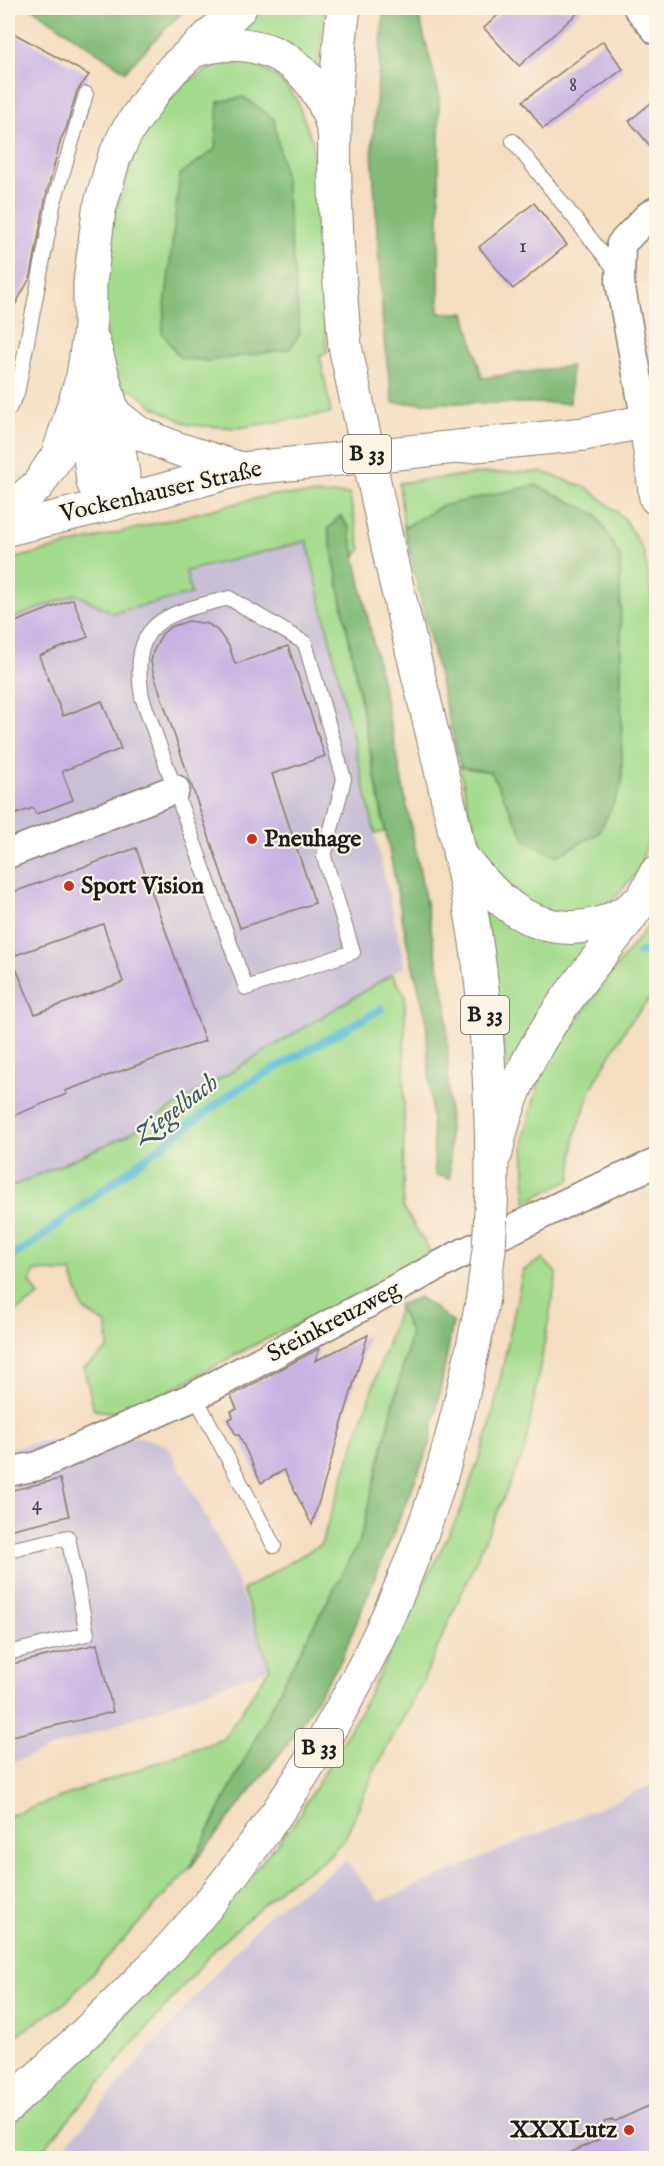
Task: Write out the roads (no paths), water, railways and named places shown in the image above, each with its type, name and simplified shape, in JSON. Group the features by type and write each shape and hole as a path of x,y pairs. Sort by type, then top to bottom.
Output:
{"main road":[{"path":"8,511 38,485 58,455 83,376 90,328 90,283 99,210 114,158 140,110 167,76 240,8"},
{"name":"B 33","path":"8,2106 114,2007 162,1958 206,1908 261,1836 323,1742 356,1683 385,1623 434,1498 469,1369 482,1303 489,1250 492,1182 490,1086 484,1008 474,932 460,855 391,561 345,346 337,234 334,132 345,8"},
{"path":"193,51 230,44 257,47 284,57 312,81 326,105 334,132"},
{"path":"83,376 84,410 93,482 100,496 111,504 119,491 123,476 113,413 90,328"},
{"path":"113,413 137,432 175,448 241,469"},
{"path":"651,421 657,498"},
{"name":"Vockenhauser Straße","path":"8,529 241,469 584,434 651,421"},
{"path":"460,855 506,904 527,917 566,928 599,924 622,914 649,886"},
{"path":"492,1182 506,1113 531,1055 564,1002 623,926 649,886"}],"street":[{"path":"638,8 657,30"},
{"path":"651,421 621,276 621,244 648,216 657,211"},
{"path":"8,854 175,789"},
{"name":"Steinkreuzweg","path":"8,1472 38,1466 195,1396 457,1256 576,1198 657,1163"}],"lane":[{"path":"8,410 17,393 54,202 86,94"},
{"path":"513,141 621,276"},
{"path":"229,598 305,643 344,779 324,857 353,952 246,988 175,789 142,697 139,660 143,645 148,632 168,615 229,598"},
{"path":"195,1396 274,1546"},
{"path":"8,1550 68,1537 87,1634 8,1653"}],"waterway":[{"name":"Ziegelbach","path":"639,953 656,946"},
{"name":"Ziegelbach","path":"8,1257 26,1248 234,1091 381,1009"}],"place":[{"name":"Pneuhage","path":"252,839"},
{"name":"Sport Vision","path":"69,886"},
{"name":"XXXLutz","path":"629,2130"}]}
